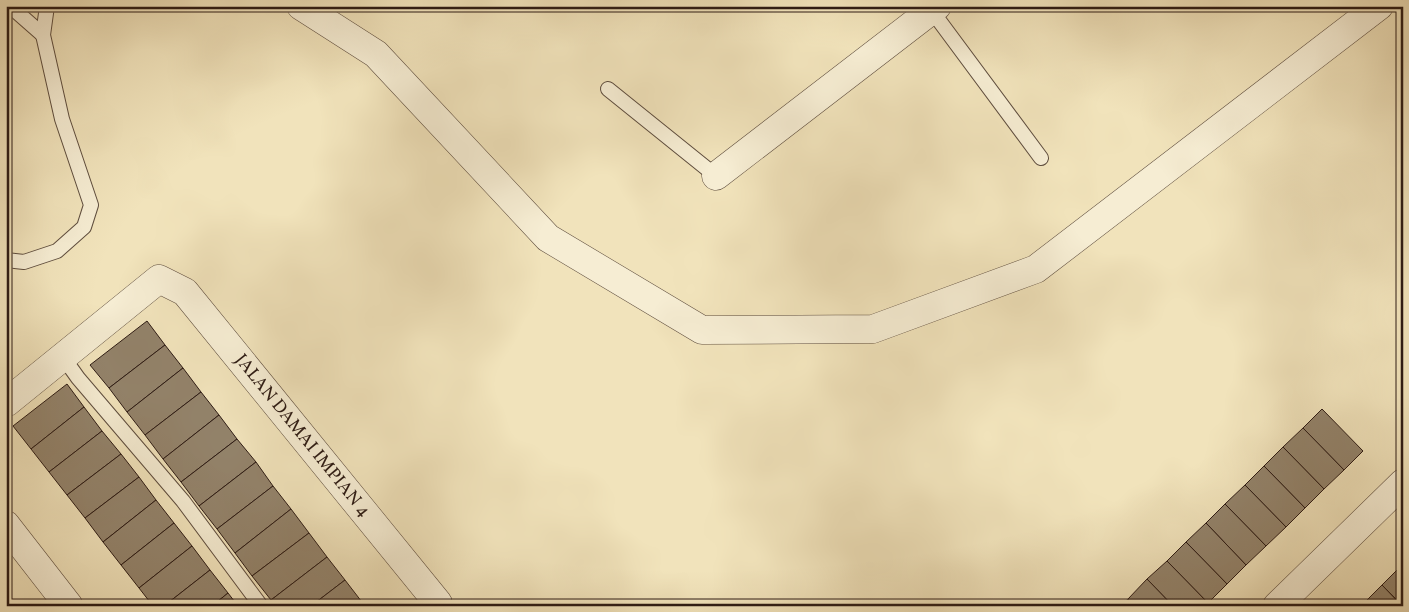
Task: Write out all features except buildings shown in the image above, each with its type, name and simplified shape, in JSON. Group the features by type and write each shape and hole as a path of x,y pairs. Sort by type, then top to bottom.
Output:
{"street":[{"path":"301,6 376,54 548,238 702,330 873,329 1036,269 1379,6"},
{"path":"716,176 932,8"},
{"name":"JALAN DAMAI IMPIAN 4","path":"63,357 159,278 185,292 438,605"},
{"path":"6,403 63,357"},
{"path":"1277,606 1403,482"},
{"path":"6,525 69,606"}],"lane":[{"path":"10,6 43,36"},
{"path":"6,260 24,262 57,251 84,227 91,205 62,119 43,36 47,6"},
{"path":"932,8 1042,158"},
{"path":"608,89 716,176"},
{"path":"63,357 78,378 183,501 261,606"}]}
